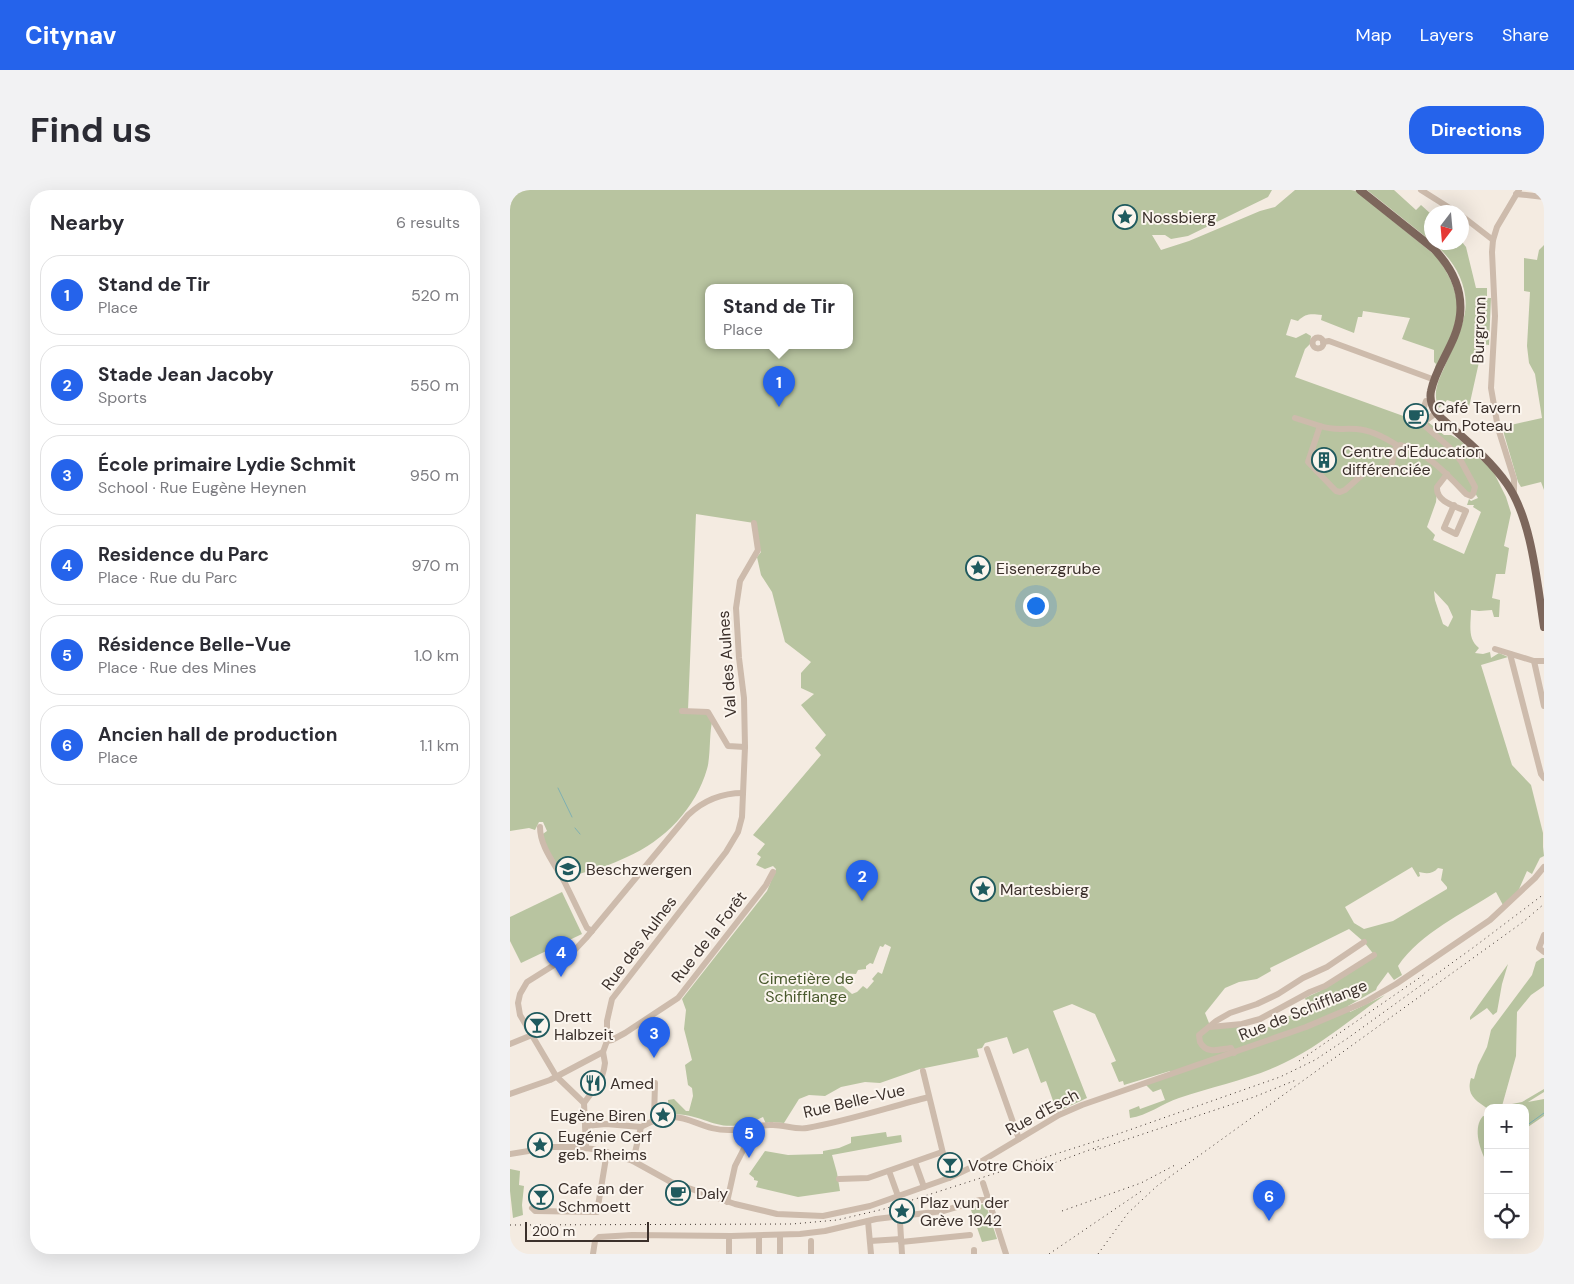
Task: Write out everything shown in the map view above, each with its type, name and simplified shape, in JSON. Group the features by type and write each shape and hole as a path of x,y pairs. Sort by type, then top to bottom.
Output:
{"main road":[{"path":"1360,190 1434,250 1447,264 1456,280 1460,305 1459,321 1435,380 1431,391 1431,398 1436,413 1510,484 1518,503 1526,532 1544,627"}],"street":[{"path":"1422,190 1445,205"},
{"path":"1517,192 1544,197"},
{"name":"Burgronn","path":"1510,484 1513,474 1498,428 1491,388 1495,316 1492,252 1497,228 1517,192"},
{"path":"1469,221 1493,240"},
{"path":"1323,342 1329,341 1435,380"},
{"path":"1426,401 1423,410 1427,419"},
{"path":"1295,418 1332,430 1365,431 1376,434 1398,446 1402,445 1416,452 1447,474 1466,494 1471,496 1475,492 1476,487 1461,461 1424,424 1427,419 1436,413"},
{"path":"1320,426 1308,462 1338,492 1345,490 1370,468 1385,474 1390,473 1395,449 1398,446"},
{"path":"1447,474 1437,487 1438,496 1442,500 1454,505"},
{"name":"Val des Aulnes","path":"729,846 738,832 740,824 745,747 744,698 736,608 740,581 758,550 754,523"},
{"path":"1495,650 1534,661 1544,661"},
{"path":"1510,654 1541,774 1544,778"},
{"path":"1534,661 1544,706"},
{"name":"Val des Aulnes","path":"682,711 708,712 728,746 745,747"},
{"path":"584,1103 556,1076 519,1010 520,994 527,982 570,954 592,932 692,812 705,801 716,797 743,793"},
{"path":"540,827 540,836 587,928 592,932"},
{"name":"Rue des Aulnes","path":"607,1041 609,1009 614,996 729,846"},
{"name":"Rue de Schifflange","path":"1152,1080 1234,1053 1326,1019 1378,995 1490,920 1535,878 1544,867"},
{"name":"Rue de la Forêt","path":"607,1041 625,1033 678,998 761,892 770,880 773,872"},
{"path":"1544,935 1540,948 1544,952"},
{"path":"1234,1053 1231,1048 1212,1051 1202,1046 1199,1035 1216,1021 1230,1013 1278,994 1303,978 1327,967 1364,942"},
{"path":"1210,1027 1242,1024 1260,1019 1325,986 1374,955"},
{"path":"510,1044 532,1035"},
{"path":"586,1148 584,1103 601,1080 605,1063 603,1052 607,1041"},
{"path":"987,1049 1019,1139"},
{"path":"510,1094 541,1084 603,1052"},
{"path":"923,1071 949,1178"},
{"name":"Rue d'Esch","path":"510,1154 553,1147 586,1148 607,1152 633,1161 671,1182 726,1202 762,1211 815,1217 858,1209 949,1178 972,1167 1059,1116 1082,1105 1152,1080"},
{"path":"585,1126 606,1124 641,1127 654,1119 655,1083"},
{"name":"Rue Belle-Vue","path":"654,1119 682,1117 723,1130 774,1125 805,1128 929,1097"},
{"path":"633,1161 641,1127"},
{"path":"726,1202 735,1166 755,1127"},
{"path":"532,1208 535,1211 597,1212 607,1152"},
{"path":"839,1180 868,1178 942,1152"},
{"path":"915,1162 924,1187"},
{"path":"889,1171 898,1196"},
{"path":"983,1183 1006,1254"},
{"path":"593,1254 596,1238 632,1235 759,1236 800,1234 825,1231 868,1221 944,1211 980,1200 989,1200"},
{"path":"868,1221 871,1254"},
{"path":"900,1222 902,1254"},
{"path":"780,1234 780,1254"},
{"path":"870,1241 901,1241 970,1235"},
{"path":"759,1236 759,1254"},
{"path":"729,1240 729,1254"},
{"path":"811,1241 811,1254"}],"green space":[{"name":"Cimetière de Schifflange","path":"510,190 1272,190 1268,197 1188,236 1171,239 1165,235 1152,235 1161,250 1189,241 1260,211 1275,207 1295,190 1351,190 1356,191 1424,246 1424,250 1429,250 1436,256 1447,273 1454,288 1457,314 1449,341 1434,372 1436,364 1434,362 1434,350 1402,339 1410,318 1363,311 1362,317 1358,317 1354,333 1321,320 1322,315 1315,314 1298,321 1291,319 1286,335 1296,338 1306,333 1311,336 1310,344 1305,349 1295,377 1420,422 1428,422 1444,435 1451,435 1460,440 1493,471 1506,497 1511,513 1504,546 1509,548 1505,574 1496,574 1492,598 1500,600 1499,617 1494,617 1492,610 1471,610 1470,631 1475,644 1479,648 1475,653 1483,654 1490,652 1491,658 1499,653 1508,657 1481,665 1512,765 1531,785 1543,833 1544,856 1540,858 1532,874 1527,871 1516,896 1504,907 1496,892 1430,933 1407,954 1398,966 1402,975 1394,980 1388,972 1376,990 1348,1006 1350,1012 1385,995 1336,1031 1297,1056 1271,1069 1179,1098 1143,1115 1130,1118 1129,1110 1139,1106 1140,1109 1165,1100 1161,1089 1153,1092 1146,1085 1171,1074 1170,1071 1124,1085 1123,1081 1119,1082 1111,1063 1116,1061 1095,1014 1072,1004 1053,1011 1087,1098 1057,1112 1046,1081 1041,1083 1028,1048 1013,1054 1007,1037 985,1043 982,1048 977,1049 979,1057 920,1069 880,1083 865,1082 841,1087 825,1096 809,1095 799,1099 784,1123 769,1122 766,1124 763,1117 735,1126 714,1123 695,1117 669,1114 668,1100 674,1099 686,1111 689,1111 693,1096 692,1088 688,1085 685,1065 692,1060 684,1029 686,1010 682,999 767,891 776,869 773,866 765,869 756,865 761,857 757,854 765,844 753,835 821,755 815,748 826,735 801,705 814,694 801,688 801,673 811,662 785,642 772,592 761,575 757,557 761,552 754,523 696,514 688,710 704,711 713,720 707,769 702,783 687,810 666,832 641,850 602,867 576,875 571,862 556,868 540,836 547,831 543,822 539,822 535,830 529,828 510,831","holes":["1447,474 1471,496 1475,493 1478,498 1471,501 1469,499 1467,505 1474,505 1473,507 1481,512 1464,554 1433,540 1435,535 1427,527 1436,502 1437,491","1434,591 1448,606 1453,617 1448,627 1443,624","1412,867 1418,877 1420,876 1419,872 1429,873 1438,868 1443,869 1441,880 1447,889 1393,921 1364,929 1354,923 1345,907","1349,929 1364,942 1375,956 1320,991 1305,998 1308,1006 1263,1030 1245,1037 1242,1026 1209,1023 1205,1013 1225,988 1239,982 1257,979 1271,971 1270,968","885,944 891,947 882,974 878,972 872,979 874,981 867,989 863,986 852,994 834,978 838,973 856,974 858,970 866,969 866,966 870,963 873,964 880,946 883,947"]},
{"path":"1367,190 1394,190 1416,210 1421,205 1424,208 1424,235"},
{"path":"1544,245 1544,490 1541,482 1521,487 1502,427 1542,418 1535,374 1529,363 1527,346 1530,292 1524,291 1524,258 1537,260 1539,250"},
{"path":"1441,250 1467,250 1476,288 1487,288 1487,298 1491,298 1489,345 1483,344 1469,407 1447,400 1444,404 1452,407 1450,409 1441,406 1439,408 1436,393 1440,378 1458,337 1466,306 1463,286 1448,258"},
{"path":"562,892 582,934 521,963 510,941 510,917"},
{"path":"1544,958 1544,986 1531,995 1517,1012 1516,1056 1503,1104 1484,1104 1484,1106 1471,1093 1471,1078 1474,1079 1478,1065 1487,1047 1491,1030 1532,975 1536,962"},
{"path":"1508,964 1497,1012 1493,1015 1487,1008 1470,1020 1470,1017"},
{"path":"1544,1089 1544,1092 1528,1102 1544,1099 1544,1116 1529,1126 1529,1104 1512,1104 1522,1102"},
{"path":"1484,1116 1484,1156 1478,1137 1480,1121"},
{"path":"886,1132 887,1137 901,1135 902,1142 832,1155 840,1191 798,1197 756,1187 758,1181 754,1180 749,1174 765,1151 788,1155 823,1154 823,1151 839,1148 851,1143 851,1137"},
{"path":"510,1169 520,1171 519,1185 524,1186 523,1215 513,1218 510,1191"},
{"path":"986,1205 997,1239 982,1242 970,1207"}],"waterway":[{"path":"558,788 572,817"},
{"path":"575,828 580,834"},
{"path":"1529,1124 1544,1113"}],"railway":[{"path":"510,1225 792,1224 837,1220 884,1209 1115,1135 1280,1077 1315,1060 1348,1038 1544,894"},
{"path":"1098,1254 1128,1213 1157,1186 1523,922 1544,904"},
{"path":"1299,1061 1425,974"},
{"path":"1095,1150 1254,1097 1296,1080"},
{"path":"1046,1166 1100,1146"},
{"path":"1062,1211 1141,1183 1177,1164"},
{"path":"1049,1254 1143,1190"}],"place":[{"name":"Nossbierg","path":"1125,217"},
{"name":"Stand de Tir","path":"779,407"},
{"name":"Café Tavern um Poteau","path":"1416,416"},
{"name":"Centre d'Education différenciée","path":"1324,460"},
{"name":"Eisenerzgrube","path":"978,568"},
{"name":"Beschzwergen","path":"568,869"},
{"name":"Martesbierg","path":"983,889"},
{"name":"Stade Jean Jacoby","path":"862,901"},
{"name":"Residence du Parc","path":"561,977"},
{"name":"Drett Halbzeit","path":"537,1025"},
{"name":"École primaire Lydie Schmit","path":"654,1058"},
{"name":"Amed","path":"593,1083"},
{"name":"Eugène Biren","path":"663,1115"},
{"name":"Eugénie Cerf geb. Rheims","path":"540,1145"},
{"name":"Résidence Belle-Vue","path":"749,1158"},
{"name":"Votre Choix","path":"950,1165"},
{"name":"Daly","path":"678,1193"},
{"name":"Cafe an der Schmoett","path":"541,1197"},
{"name":"Plaz vun der Grève 1942","path":"902,1211"},
{"name":"Ancien hall de production","path":"1269,1221"}]}
